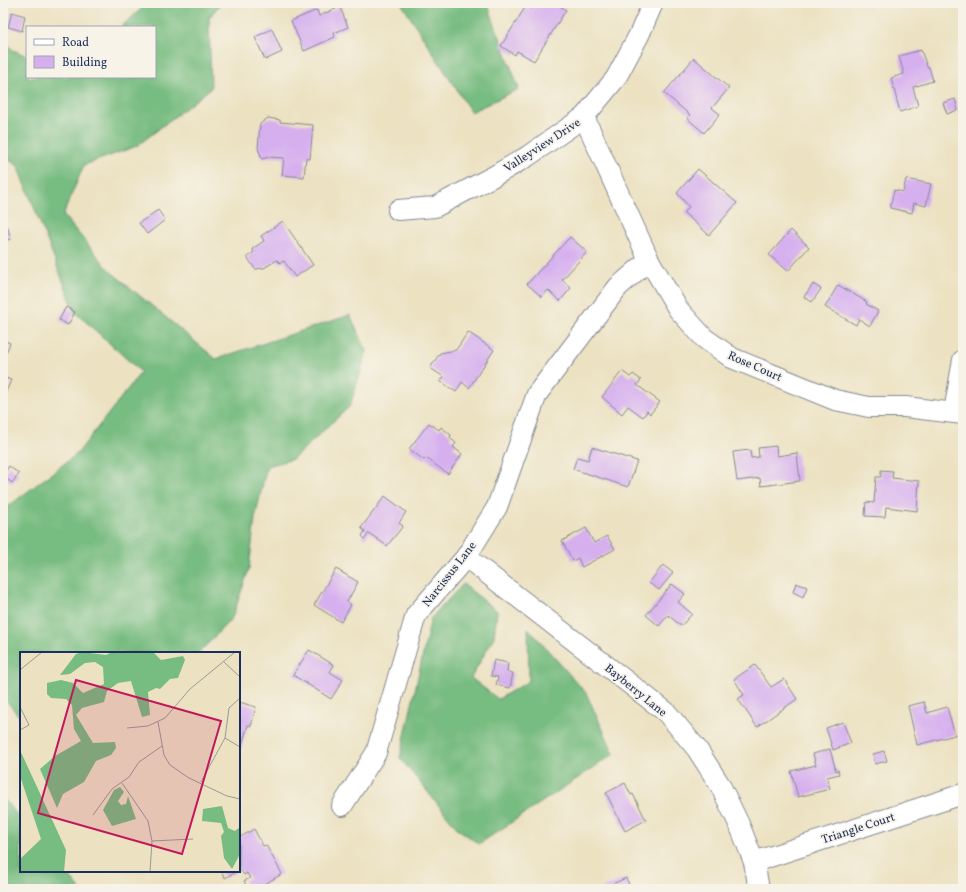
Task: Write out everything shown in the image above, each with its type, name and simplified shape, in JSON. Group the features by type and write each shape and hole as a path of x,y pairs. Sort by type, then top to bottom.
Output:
{"street":[{"name":"Valleyview Drive","path":"398,210 435,207 528,156 584,117 616,78 653,3"},
{"name":"Rose Court","path":"584,117 649,260 678,309 704,338 732,358 835,400 869,407 905,407 958,413"},
{"name":"Narcissus Lane","path":"342,806 376,754 416,615 466,557 497,507 537,394 618,286 649,260"},
{"path":"958,413 963,360"},
{"name":"Bayberry Lane","path":"466,557 666,712 697,749 720,786 739,824 754,862 759,889"},
{"name":"Triangle Court","path":"754,862 963,794"}],"green space":[{"path":"148,3 221,3 209,18 211,88 137,146 84,165 63,215 110,271 216,359 350,315 367,351 350,406 293,459 267,466 255,518 249,569 232,618 200,652 20,652 20,718 3,696 3,512 6,508 77,454 141,372 75,312 18,166 3,156 3,40 13,50 26,56 26,78 156,78 156,26 122,26"},
{"path":"401,3 487,3 519,89 471,112"},
{"path":"463,584 497,611 494,637 471,678 498,699 529,681 528,628 586,693 614,754 479,844 458,829 400,758 431,618"},
{"path":"3,798 20,818 20,872 66,872 80,889 3,889"}],"building":[{"path":"535,3 555,3 566,10 534,61 517,51 515,55 501,46 526,6 532,9"},
{"path":"340,7 348,27 334,33 335,37 304,51 291,21 317,10 319,16"},
{"path":"12,12 25,16 22,31 8,27"},
{"path":"272,29 282,52 265,60 255,37"},
{"path":"921,50 927,67 929,67 933,81 913,87 918,106 900,112 891,78 904,74 899,56"},
{"path":"694,58 729,88 712,108 720,114 704,133 687,118 690,115 664,93"},
{"path":"955,99 958,110 947,114 943,103"},
{"path":"268,118 280,120 280,122 313,125 310,159 306,158 304,177 282,175 284,158 269,157 262,159 258,148 260,124"},
{"path":"698,169 737,203 709,235 684,213 689,207 677,193"},
{"path":"906,179 931,184 926,206 914,203 912,213 890,208 894,190 903,192"},
{"path":"158,210 165,220 147,234 139,223"},
{"path":"283,221 313,265 295,277 284,261 280,263 277,260 264,268 255,269 247,257 254,252 252,249 264,241 261,236"},
{"path":"7,226 11,239 3,241 3,227"},
{"path":"791,230 809,247 788,271 769,255"},
{"path":"570,237 587,252 562,280 571,288 560,301 548,290 542,297 527,284"},
{"path":"813,284 821,289 812,302 804,297"},
{"path":"838,285 867,302 866,304 878,311 870,326 859,319 856,325 825,307"},
{"path":"66,307 75,312 68,325 59,320"},
{"path":"468,332 494,350 469,388 462,382 456,392 440,381 444,377 430,368 440,353 456,350"},
{"path":"3,340 10,343 3,360"},
{"path":"622,371 630,377 633,374 641,380 637,385 660,402 650,414 647,411 643,417 628,406 622,414 602,397"},
{"path":"3,377 11,380 3,399"},
{"path":"429,423 439,430 441,427 451,435 450,438 456,443 453,447 462,454 448,474 426,458 424,460 409,449"},
{"path":"776,446 777,456 797,453 800,481 761,486 760,478 737,481 733,452 750,450 751,458 759,457 758,448"},
{"path":"592,447 637,461 628,487 573,469 577,457 588,460"},
{"path":"9,466 19,474 12,483 3,476"},
{"path":"881,470 893,471 892,478 919,481 917,511 886,507 885,517 865,516 866,502 874,503 876,477 881,477"},
{"path":"385,496 406,512 399,523 403,526 387,546 369,533 365,539 362,536 365,531 361,528"},
{"path":"586,528 594,543 607,536 615,549 582,567 578,558 573,561 562,541"},
{"path":"663,565 673,573 659,590 649,583"},
{"path":"336,569 358,582 347,602 351,605 341,622 314,605"},
{"path":"796,583 807,587 803,597 793,592"},
{"path":"672,584 685,594 678,602 692,614 681,626 668,615 659,626 646,615"},
{"path":"309,650 334,665 330,672 343,680 331,699 293,675"},
{"path":"494,660 508,663 507,672 513,673 510,688 496,685 498,677 491,676"},
{"path":"755,665 771,687 784,679 797,699 757,727 738,699 744,695 734,679"},
{"path":"240,702 256,707 251,726 248,725 240,752"},
{"path":"924,702 927,713 947,707 955,735 917,745 908,706"},
{"path":"843,722 851,743 833,750 826,728"},
{"path":"830,749 836,771 838,770 839,774 827,777 830,789 798,797 791,771 816,765 813,754"},
{"path":"884,751 887,761 875,764 873,754"},
{"path":"625,783 631,795 633,794 646,820 625,831 606,793"},
{"path":"254,829 263,846 266,845 282,874 256,889 254,886 248,889 244,881 250,878 247,873 244,875 240,870 240,837"},
{"path":"222,872 236,872 225,878"},
{"path":"626,878 631,889 601,889"}]}
